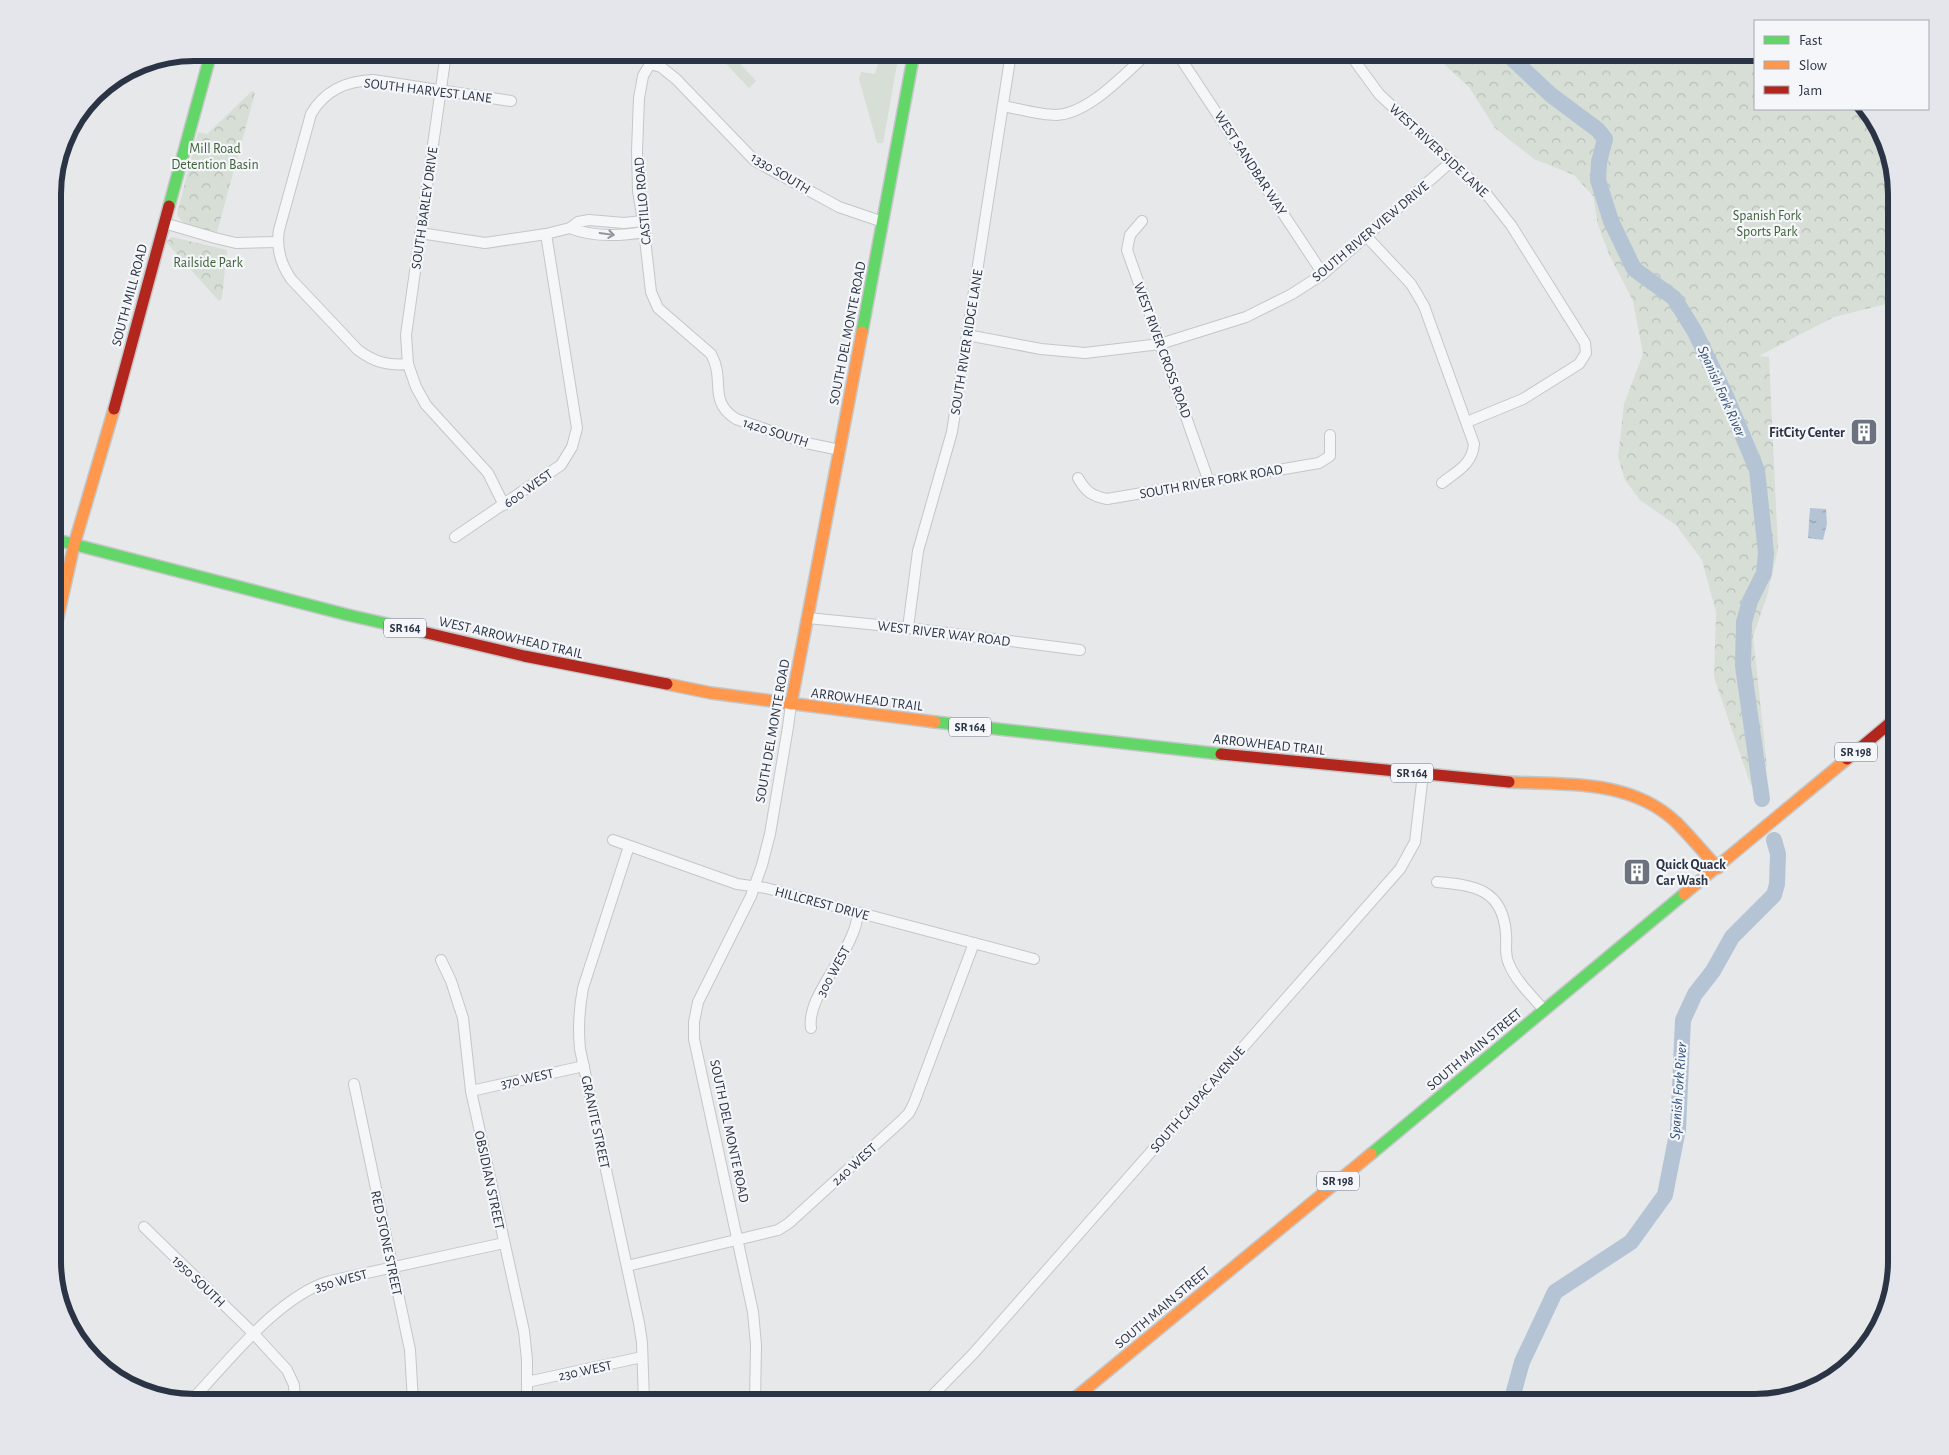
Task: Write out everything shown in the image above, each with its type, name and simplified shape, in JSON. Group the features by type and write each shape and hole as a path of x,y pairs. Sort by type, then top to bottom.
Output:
{"main road":[{"name":"SOUTH MILL ROAD","path":"62,599 74,545 119,391 209,61"},
{"name":"SOUTH DEL MONTE ROAD","path":"791,704 912,61"},
{"name":"WEST ARROWHEAD TRAIL","path":"62,542 348,615 524,656 660,684 791,704"},
{"name":"ARROWHEAD TRAIL","path":"791,704 1149,747 1510,782 1600,786 1641,798 1662,810 1676,822 1718,868"},
{"name":"SOUTH MAIN STREET","path":"1080,1394 1718,868 1888,725"}],"street":[{"name":"SOUTH BARLEY DRIVE","path":"445,61 406,335 408,364 416,387 426,405 488,473 504,505"},
{"name":"SOUTH RIVER RIDGE LANE","path":"908,628 918,551 952,432 1010,61"},
{"path":"1003,106 1058,115 1084,106 1101,94 1138,61"},
{"name":"WEST SANDBAR WAY","path":"1183,61 1323,274"},
{"name":"WEST RIVER SIDE LANE","path":"1355,61 1379,94 1488,196 1511,225 1585,343 1586,353 1579,364 1523,399 1467,422"},
{"name":"1330 SOUTH","path":"650,64 661,67 676,78 755,161 839,207 883,222"},
{"name":"CASTILLO ROAD","path":"650,64 643,76 638,116 638,191 644,221 651,292 658,308"},
{"name":"SOUTH HARVEST LANE","path":"277,242 311,114 318,102 330,91 346,83 373,80 511,101"},
{"name":"SOUTH RIVER VIEW DRIVE","path":"967,335 1041,349 1085,353 1160,344 1246,317 1292,294 1323,274 1452,161"},
{"path":"420,233 485,242 546,234 570,228 578,222 589,220 624,224 644,221"},
{"name":"WEST RIVER CROSS ROAD","path":"1142,221 1130,235 1127,250 1209,482"},
{"path":"164,223 236,243 277,242 282,262 291,279 358,350 370,359 382,363 408,364"},
{"path":"570,228 578,231 620,236 644,232"},
{"name":"600 WEST","path":"455,537 561,465 572,446 577,428 546,234"},
{"path":"1367,237 1411,284 1424,306 1474,444 1473,455 1467,464 1442,483"},
{"name":"1420 SOUTH","path":"658,308 711,354 719,376 718,394 726,412 736,419 789,437 840,450"},
{"name":"SOUTH RIVER FORK ROAD","path":"1078,478 1084,489 1094,496 1107,499 1209,482 1319,463 1330,456 1330,435"},
{"name":"WEST RIVER WAY ROAD","path":"808,618 908,628 1080,650"},
{"name":"SOUTH DEL MONTE ROAD","path":"755,1394 754,1321 694,1039 694,1022 702,993 754,887 762,866 770,834 791,704"},
{"name":"SOUTH CALPAC AVENUE","path":"934,1394 986,1339 1400,869 1415,842 1424,774"},
{"name":"HILLCREST DRIVE","path":"612,840 737,884 766,888 1034,959"},
{"name":"GRANITE STREET","path":"629,846 583,988 579,1022 580,1049 639,1323 644,1394"},
{"path":"1436,882 1478,888 1486,892 1501,909 1505,927 1505,948 1510,967 1544,1010"},
{"name":"300 WEST","path":"811,1028 812,1009 854,934 858,913"},
{"name":"240 WEST","path":"627,1266 771,1233 783,1227 905,1118 914,1103 974,943"},
{"name":"OBSIDIAN STREET","path":"441,960 451,981 463,1018 470,1091 524,1332 527,1394"},
{"name":"370 WEST","path":"470,1091 584,1066"},
{"name":"RED STONE STREET","path":"354,1084 411,1358 412,1394"},
{"name":"1950 SOUTH","path":"144,1227 254,1334 291,1376 295,1394"},
{"name":"350 WEST","path":"198,1394 254,1334 289,1301 306,1290 330,1281 504,1243"},
{"name":"230 WEST","path":"527,1382 642,1357"}],"green space":[{"path":"724,61 737,61 756,81 749,88"},
{"path":"879,61 898,61 883,143 877,143 859,79 861,72 875,74"},
{"name":"Spanish Fork Sports Park","path":"1441,61 1754,61 1754,110 1857,110 1870,128 1881,152 1888,195 1888,304 1834,317 1759,356 1769,357 1778,549 1767,596 1753,636 1767,766 1751,786 1714,677 1716,612 1702,560 1676,525 1640,500 1625,480 1618,457 1624,404 1643,354 1633,301 1609,254 1598,225 1593,196 1574,175 1534,159 1495,128 1469,87"},
{"name":"Mill Road Detention Basin","path":"252,91 255,93 217,232 188,225 177,214 198,132 207,134"},
{"name":"Railside Park","path":"172,237 227,250 222,298 219,301 166,242"}],"water":[{"path":"1810,508 1826,509 1827,524 1823,540 1808,538"}],"waterway":[{"name":"Spanish Fork River","path":"1515,61 1551,95 1598,130 1605,139 1599,162 1598,180 1611,221 1634,269 1674,298 1695,332 1726,396 1757,470 1766,553 1764,573 1750,601 1744,622 1743,666 1762,799"},
{"name":"Spanish Fork River","path":"1513,1394 1522,1362 1555,1292 1631,1242 1665,1195 1678,1129 1683,1020 1695,994 1713,971 1732,937 1774,895 1777,884 1778,854 1774,840"}],"traffic: fast":[{"path":"169,206 209,61"},
{"path":"862,332 913,61"},
{"path":"62,541 348,615 427,633"},
{"path":"935,722 1221,754"},
{"path":"1371,1154 1684,894"}],"traffic: slow":[{"path":"791,704 862,332"},
{"path":"62,599 74,545 114,409"},
{"path":"667,684 711,693 935,722"},
{"path":"1684,894 1847,759"},
{"path":"1509,782 1597,787 1639,798 1658,808 1676,822 1718,868"},
{"path":"1080,1394 1371,1154"}],"traffic: jam":[{"path":"114,409 169,206"},
{"path":"427,633 524,656 667,684"},
{"path":"1847,759 1888,725"},
{"path":"1221,754 1509,782"}],"place":[{"name":"FitCity Center","path":"1864,432"},
{"name":"Quick Quack Car Wash","path":"1637,872"}]}
